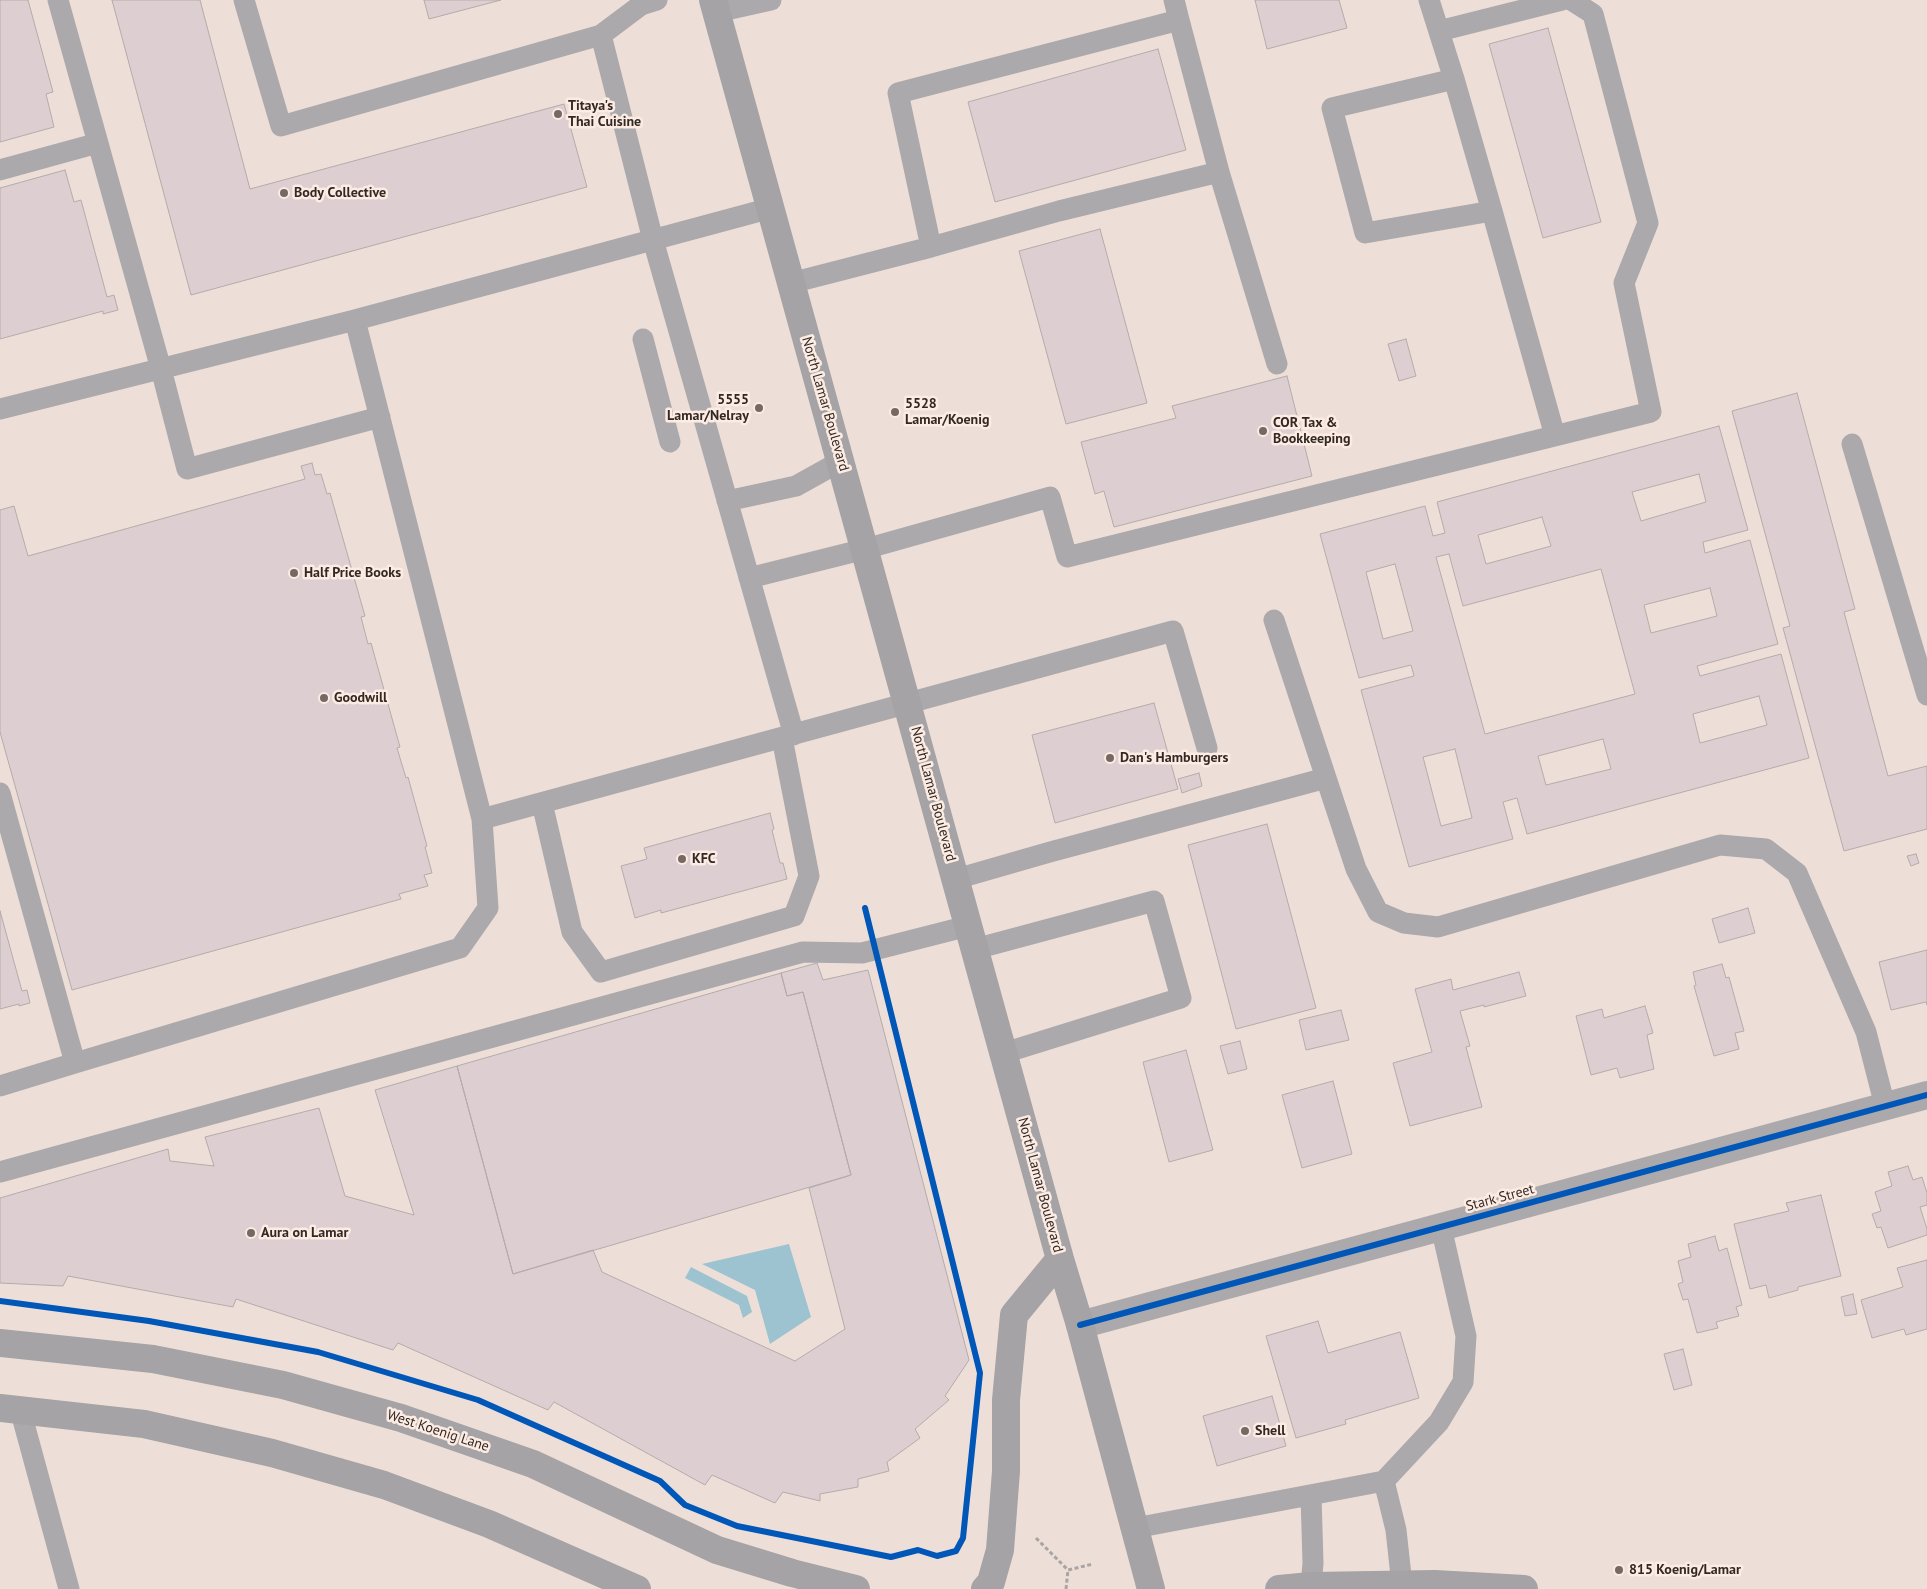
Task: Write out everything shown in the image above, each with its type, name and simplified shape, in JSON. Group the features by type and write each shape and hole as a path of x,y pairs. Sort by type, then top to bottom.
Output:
{"main road":[{"name":"North Lamar Boulevard","path":"715,6 1060,1259 1080,1325 1151,1589"},
{"path":"985,1589 991,1582 1000,1550 1006,1471 1006,1400 1014,1314 1060,1259"},
{"name":"West Koenig Lane","path":"0,1343 153,1359 283,1385 401,1418 534,1464 717,1550 792,1573 856,1589"},
{"path":"10,1409 144,1424 272,1453 375,1482 489,1524 637,1589"},
{"path":"1279,1589 1310,1586 1435,1584 1524,1589"}],"street":[{"name":"Stark Street","path":"1080,1325 1927,1095"}],"lane":[{"path":"58,0 161,368 187,469 380,417"},
{"path":"244,0 281,126 602,35 647,1"},
{"path":"715,6 771,0"},
{"path":"1429,0 1454,79 1555,436"},
{"path":"1439,31 1562,0"},
{"path":"749,578 865,549 1050,497 1067,557 1650,412 1624,283 1648,223 1593,14 1571,0"},
{"path":"931,247 898,93 1177,10 1219,172 1277,364"},
{"path":"542,803 572,932 601,972 794,916 809,876 788,736 749,578 653,240 602,35"},
{"path":"1454,79 1332,108 1365,233 1492,211"},
{"path":"0,170 98,143"},
{"path":"791,283 931,247 1059,211 1219,172"},
{"path":"0,409 355,320 771,208"},
{"path":"0,1086 460,948 488,908 482,819 355,320"},
{"path":"643,339 670,442"},
{"path":"1852,444 1927,695"},
{"path":"727,501 796,486 841,461"},
{"path":"1274,620 1356,869 1378,912 1404,923 1438,927 1720,845 1766,849 1798,873 1866,1032 1885,1106"},
{"path":"482,819 1173,631 1207,748"},
{"path":"956,879 1326,778"},
{"path":"0,793 75,1063"},
{"path":"0,1172 803,952 862,953 972,937 1154,901 1181,998 1004,1053"},
{"path":"1134,1528 1384,1481 1439,1422 1463,1382 1466,1336 1441,1227"},
{"path":"10,1409 69,1589"},
{"path":"1384,1481 1396,1530 1402,1585"},
{"path":"1310,1586 1313,1563 1311,1495"}],"path":[{"path":"1035,1537 1068,1570"},
{"path":"1068,1570 1093,1564"},
{"path":"1066,1589 1068,1570"}],"water":[{"path":"789,1244 811,1317 770,1344 755,1290 702,1264"},
{"path":"691,1267 747,1296 752,1312 743,1318 739,1305 685,1278"}],"building":[{"path":"0,0 28,0 53,92 46,94 54,127 0,142"},
{"path":"112,0 200,0 250,189 564,104 587,187 191,295"},
{"path":"424,0 501,0 429,19"},
{"path":"1255,0 1339,0 1347,28 1267,49"},
{"path":"1548,28 1601,222 1543,238 1489,44"},
{"path":"1158,49 1186,150 995,202 968,102"},
{"path":"65,170 74,202 81,200 107,297 114,295 118,310 103,314 103,311 0,339 0,188"},
{"path":"1100,229 1147,403 1066,424 1019,251"},
{"path":"1406,339 1416,376 1399,381 1388,344"},
{"path":"1287,376 1312,476 1114,527 1104,491 1095,494 1081,442 1176,418 1172,406"},
{"path":"1797,393 1855,609 1844,612 1888,776 1927,766 1927,829 1844,851 1783,628 1790,626 1732,411"},
{"path":"1719,426 1748,530 1703,542 1705,553 1750,540 1778,644 1697,666 1700,676 1781,654 1809,758 1527,834 1517,798 1503,802 1513,839 1409,867 1361,690 1414,676 1411,665 1359,678 1320,534 1425,506 1433,536 1445,533 1437,502","holes":["1699,474 1706,502 1641,521 1632,492","1542,517 1551,546 1486,564 1478,535","1449,554 1463,606 1601,569 1635,694 1485,734 1436,557","1395,564 1413,631 1383,639 1366,572","1710,588 1717,616 1651,633 1644,605","1759,696 1767,725 1700,743 1693,714","1603,739 1611,769 1546,785 1538,756","1455,749 1472,818 1441,826 1423,757"]},
{"path":"312,463 315,475 321,474 327,494 330,493 365,616 361,617 368,644 371,643 400,747 397,748 406,778 408,777 427,846 425,847 432,873 424,875 428,886 399,894 401,899 72,990 0,732 0,510 14,506 28,556 305,479 301,466"},
{"path":"1154,703 1178,789 1055,823 1032,735"},
{"path":"1199,773 1202,786 1182,793 1178,779"},
{"path":"770,813 780,863 783,863 787,879 661,913 661,910 635,918 621,866 647,859 644,848"},
{"path":"1267,824 1316,1008 1236,1029 1188,845"},
{"path":"1916,854 1919,863 1911,866 1907,856"},
{"path":"1748,908 1755,933 1719,943 1712,919"},
{"path":"0,911 22,991 27,990 30,1003 0,1009"},
{"path":"1927,950 1927,1005 1926,1002 1891,1010 1879,962"},
{"name":"Aura on Lamar","path":"817,963 823,980 868,970 969,1360 945,1396 949,1400 915,1429 920,1438 887,1462 889,1471 858,1479 858,1487 820,1494 820,1501 783,1492 775,1503 712,1475 705,1485 554,1402 548,1410 398,1343 393,1350 236,1299 233,1307 68,1276 63,1286 0,1283 0,1198 168,1149 170,1161 214,1166 205,1137 319,1108 345,1196 414,1215 375,1090 457,1066 513,1274 593,1250 602,1272 795,1361 845,1329 809,1188 851,1175 803,992 787,996 781,973"},
{"path":"1722,964 1726,978 1729,977 1744,1031 1735,1033 1739,1049 1714,1056 1694,986 1696,985 1693,972"},
{"path":"1519,972 1526,996 1460,1011 1470,1046 1466,1047 1482,1107 1410,1126 1393,1063 1432,1052 1415,989 1451,979 1453,990"},
{"path":"781,973 787,996 803,992 851,1175 513,1274 457,1066"},
{"path":"1645,1006 1653,1033 1647,1035 1654,1069 1620,1078 1617,1068 1591,1075 1576,1016 1602,1009 1604,1018"},
{"path":"1341,1010 1349,1040 1306,1050 1299,1020"},
{"path":"1240,1041 1247,1069 1228,1074 1220,1046"},
{"path":"1186,1050 1213,1150 1169,1162 1143,1062"},
{"path":"1333,1081 1352,1154 1302,1168 1282,1095"},
{"path":"1908,1166 1913,1180 1922,1177 1927,1193 1927,1205 1920,1207 1927,1235 1888,1248 1881,1227 1877,1228 1872,1214 1881,1211 1875,1192 1892,1186 1888,1172"},
{"path":"1821,1195 1841,1276 1798,1287 1798,1290 1769,1298 1766,1285 1750,1289 1734,1224 1789,1211 1786,1203"},
{"path":"1715,1236 1719,1251 1727,1248 1742,1305 1736,1307 1739,1316 1716,1322 1718,1328 1697,1333 1688,1299 1683,1300 1678,1284 1683,1282 1678,1261 1691,1257 1688,1244"},
{"path":"1927,1260 1927,1329 1906,1335 1904,1329 1872,1338 1861,1300 1903,1287 1897,1268"},
{"path":"1853,1294 1857,1314 1845,1316 1841,1297"},
{"path":"1318,1321 1328,1353 1400,1332 1419,1398 1345,1420 1346,1424 1296,1438 1266,1336"},
{"path":"1683,1349 1692,1385 1674,1390 1664,1354"},
{"name":"Shell","path":"1272,1396 1286,1446 1217,1466 1203,1416"}],"cycle path":[{"path":"0,1301 149,1321 318,1352 478,1400 660,1481 685,1505 737,1526 891,1557 918,1550 937,1556 956,1551 963,1538 980,1373 865,908"},
{"path":"1080,1325 1927,1095"}],"place":[{"name":"Titaya's Thai Cuisine","path":"558,114"},
{"name":"Body Collective","path":"284,193"},
{"name":"5555 Lamar/Nelray","path":"759,408"},
{"name":"5528 Lamar/Koenig","path":"895,412"},
{"name":"COR Tax & Bookkeeping","path":"1263,431"},
{"name":"Half Price Books","path":"294,573"},
{"name":"Goodwill","path":"324,698"},
{"name":"Dan's Hamburgers","path":"1110,758"},
{"name":"KFC","path":"682,859"},
{"name":"Aura on Lamar","path":"251,1233"},
{"name":"Shell","path":"1245,1431"},
{"name":"815 Koenig/Lamar","path":"1619,1570"}]}
